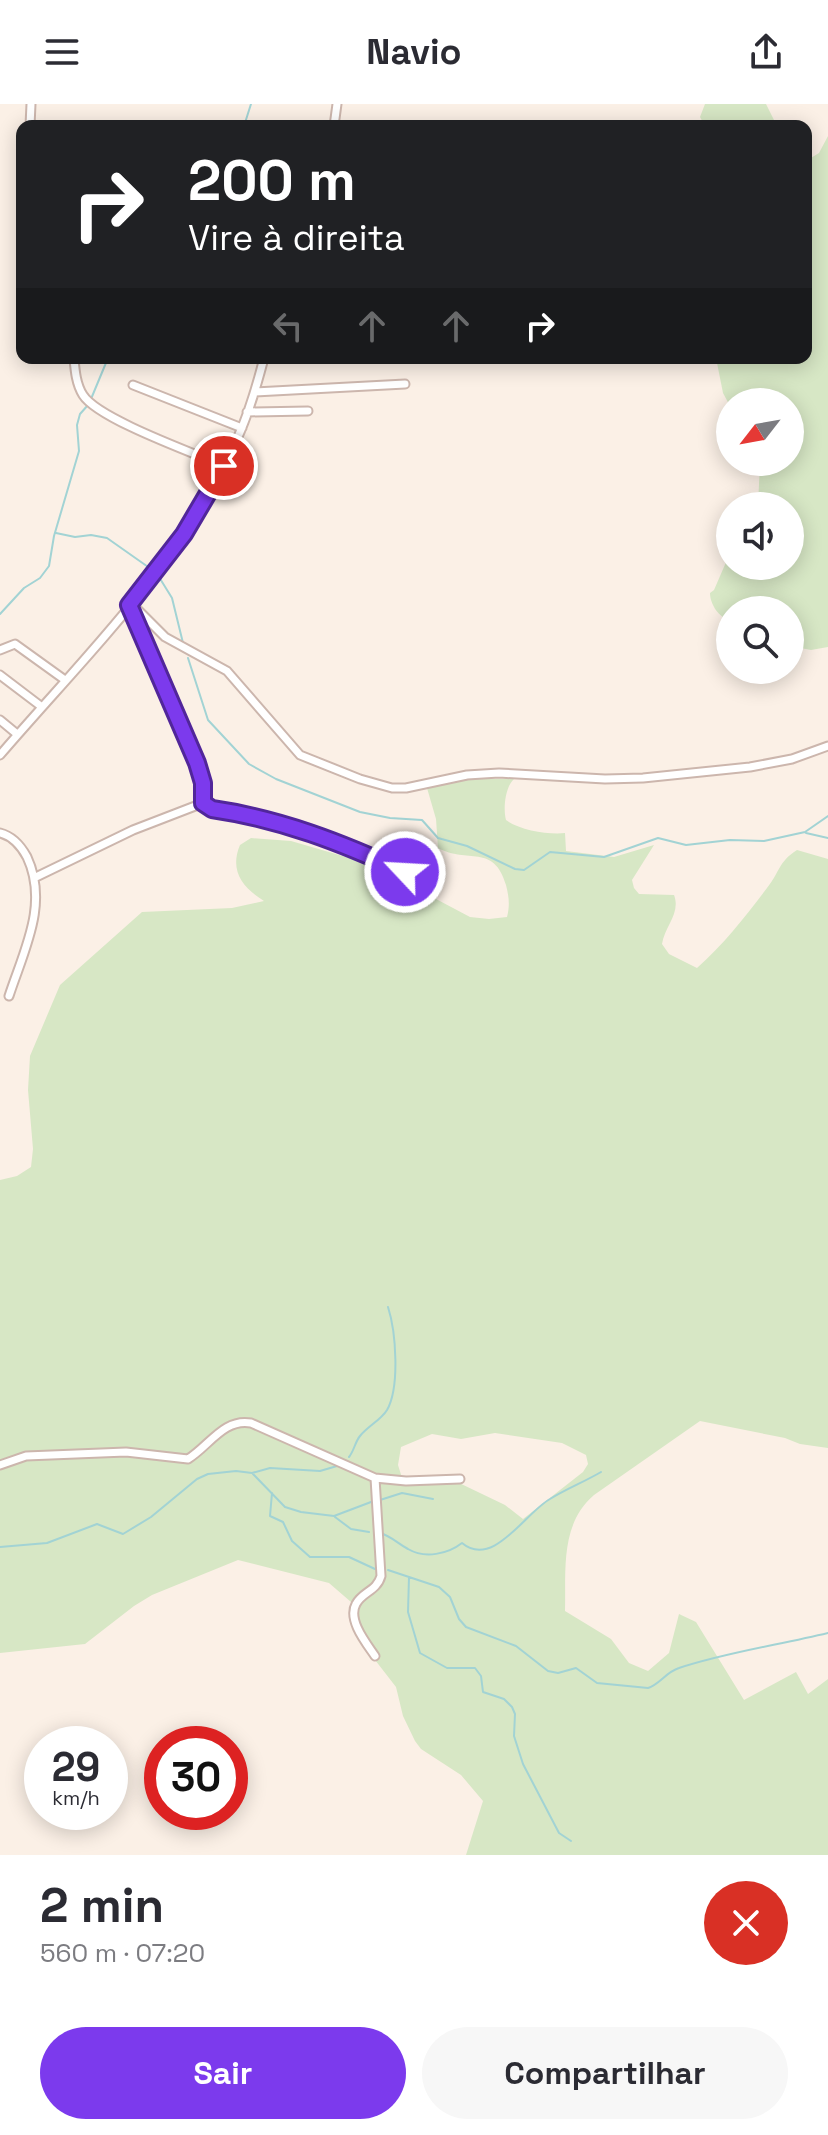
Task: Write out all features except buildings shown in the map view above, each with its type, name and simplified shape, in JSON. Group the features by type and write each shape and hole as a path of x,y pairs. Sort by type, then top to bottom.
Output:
{"street":[{"path":"75,364 77,379 86,399 94,405 120,421 224,466"},
{"path":"0,755 130,604 184,534 224,466 242,428 262,364"},
{"path":"255,392 405,384"},
{"path":"133,385 242,428"},
{"path":"247,412 308,411"},
{"path":"130,604 165,637 227,671 300,755 312,762 392,788 421,786 467,775 499,773 643,778 771,765 828,746"},
{"path":"130,604 197,763 203,783 203,803"},
{"path":"0,650 15,644 65,680"},
{"path":"0,675 42,707"},
{"path":"0,720 17,734"},
{"path":"203,803 212,809 282,823 342,843 405,872"},
{"path":"36,877 133,830 203,803"},
{"path":"0,833 10,837 23,851 36,877 37,909 9,996"},
{"path":"0,1465 26,1456 126,1452 188,1459 231,1423 241,1421 375,1478 406,1481 460,1479"},
{"path":"375,1478 381,1576 378,1585 354,1609 360,1633 375,1656"}],"green space":[{"path":"705,104 766,104 774,120 702,120"},
{"path":"828,136 828,647 811,650 804,649 804,596 716,596 716,610 710,593 718,580 804,580 804,492 759,492 759,476 804,476 804,388 722,388 717,364 812,364 812,157 819,153"},
{"path":"462,779 514,779 506,798 506,820 534,831 565,833 566,851 614,857 654,845 632,880 634,888 639,894 674,895 676,908 662,944 669,954 697,968 742,920 791,854 797,850 828,859 828,1448 700,1421 594,1495 583,1507 575,1520 567,1548 565,1611 611,1639 629,1663 648,1671 669,1653 679,1614 696,1622 744,1700 796,1672 808,1694 828,1679 828,1855 466,1855 483,1801 461,1775 421,1749 415,1741 403,1716 396,1687 358,1638 351,1602 329,1583 238,1560 152,1595 85,1644 0,1653 0,1180 17,1176 31,1167 30,1056 60,985 142,912 232,908 264,901 244,884 237,871 240,845 251,838 291,841 370,864 470,917 507,917 507,889 501,872 494,864 487,859 438,848 436,819 427,788","holes":["495,1433 562,1443 586,1455 588,1464 583,1472 523,1519 505,1505 455,1481 403,1481 398,1465 401,1447 432,1434 461,1439"]}],"waterway":[{"path":"246,120 251,104"},
{"path":"91,399 106,364"},
{"path":"0,614 49,566 54,536 79,451 77,425 80,414 88,405"},
{"path":"56,533 107,538 151,569"},
{"path":"159,577 172,598 183,643"},
{"path":"188,658 208,720 249,764 276,779 360,812 422,820 438,838 467,846 515,869 524,870 550,852 604,857 658,838 686,845 730,840 764,841 805,832 828,816"},
{"path":"806,833 828,838"},
{"path":"349,1457 360,1436 384,1414 391,1400 395,1359 388,1307"},
{"path":"0,1547 47,1543 97,1524 123,1534 208,1474 252,1473 270,1468 320,1471 337,1466"},
{"path":"380,1533 422,1554 443,1552 462,1543 474,1549 485,1549 508,1536 550,1499 601,1472"},
{"path":"253,1474 285,1507 301,1512 334,1516 371,1502"},
{"path":"272,1493 270,1516 283,1522 292,1541 310,1557 349,1557 375,1569"},
{"path":"380,1500 402,1493 433,1499"},
{"path":"335,1517 351,1529 369,1532"},
{"path":"388,1570 439,1587 450,1597 459,1619 466,1627 516,1646 548,1671 558,1673 576,1668 597,1683 648,1688 674,1670 697,1662 828,1633"},
{"path":"409,1577 408,1612 420,1653 447,1668 475,1668 481,1676 483,1692 504,1699 512,1707 515,1714 514,1736 523,1764 559,1833 571,1841"}],"route":[{"path":"224,466 184,534 129,605 197,763 203,783 203,803 212,809 252,815 342,843 405,872"}]}
